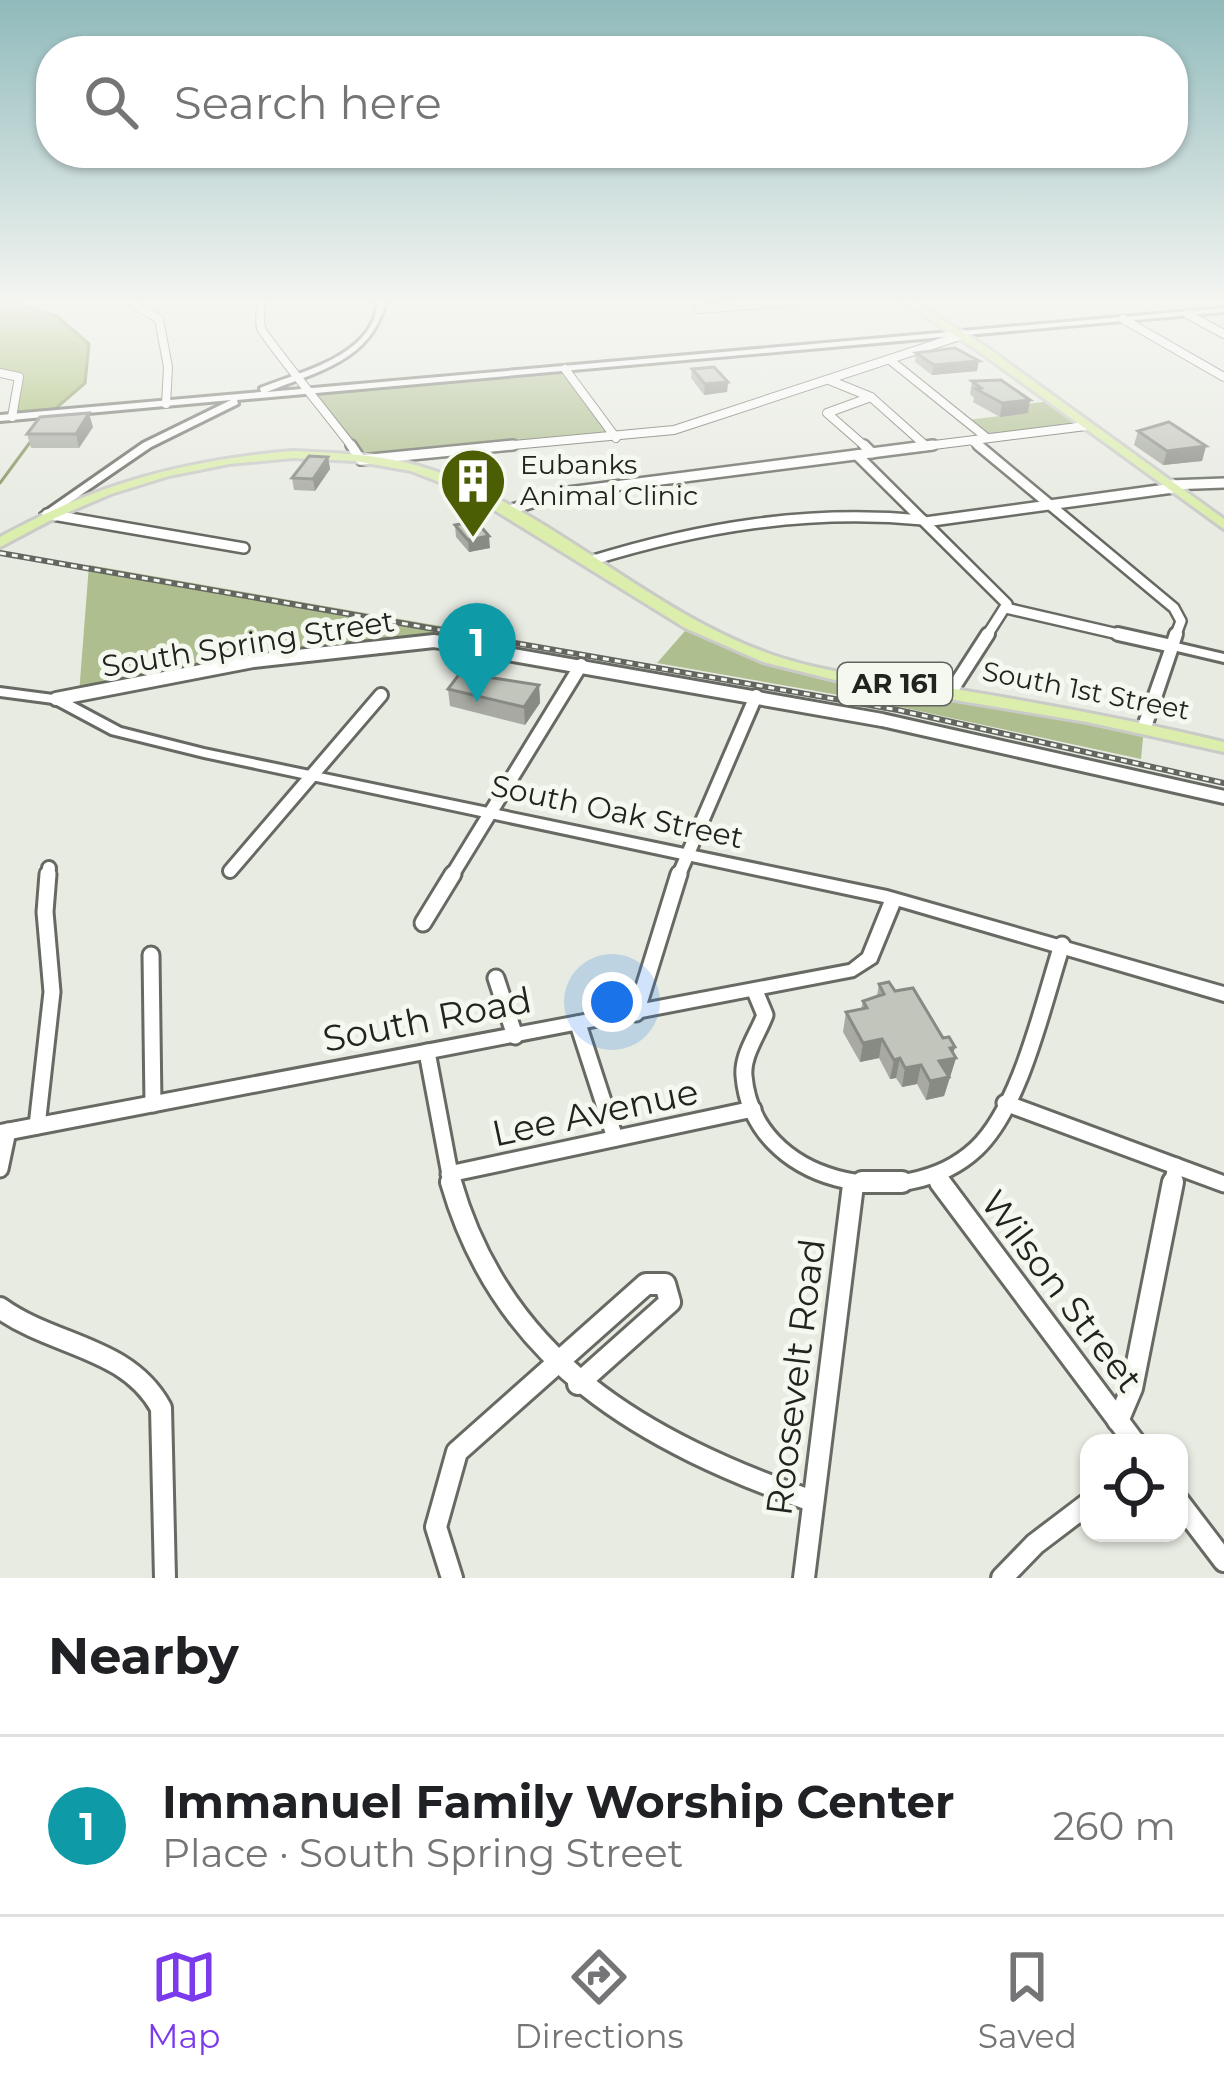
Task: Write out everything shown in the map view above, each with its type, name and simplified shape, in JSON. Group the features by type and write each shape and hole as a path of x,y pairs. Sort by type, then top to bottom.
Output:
{"main road":[{"path":"1015,374 1224,525"},
{"name":"South 1st Street","path":"0,543 46,514 122,484 195,466 282,457 361,460 435,475 506,511 711,634 768,659 1224,747"}],"street":[{"path":"0,374 17,376 6,418 512,374"},
{"path":"166,374 166,404"},
{"path":"46,514 147,445 300,374 361,460 616,438 691,426 848,374"},
{"path":"568,374 616,438"},
{"path":"907,374 988,439"},
{"path":"828,380 871,397 926,446"},
{"path":"871,397 827,413 872,453"},
{"path":"506,511 568,491 1086,426"},
{"path":"973,441 1177,611 1181,620 1144,728"},
{"path":"857,455 1004,600 1006,608 950,693"},
{"path":"853,512 924,521 1171,486 1224,483"},
{"path":"590,561 658,539 905,504"},
{"path":"46,514 244,548"},
{"path":"1006,608 1224,658"},
{"name":"South Spring Street","path":"56,699 253,662 434,641 756,696 1224,797"},
{"path":"423,923 581,665"},
{"name":"South Oak Street","path":"0,692 56,699 116,731 894,899 1224,994"},
{"path":"230,871 317,776 381,695"},
{"path":"636,1013 686,853 756,696"},
{"path":"38,1126 52,992 45,912 49,868"},
{"name":"South Road","path":"4,1132 755,991 863,966 894,899"},
{"path":"755,991 765,1015 744,1068 753,1108 774,1141 853,1185 882,1188 937,1179 977,1149 1005,1103 1062,945"},
{"path":"151,955 153,1104"},
{"path":"496,978 515,1036"},
{"path":"578,1024 615,1138"},
{"path":"427,1052 449,1174 478,1257 505,1300 559,1364 578,1384 644,1432 683,1452 812,1501"},
{"path":"1005,1103 1224,1184"},
{"name":"Lee Avenue","path":"449,1174 753,1108"},
{"path":"0,1169 4,1132"},
{"path":"1118,1420 1132,1388 1176,1166"},
{"name":"Wilson Street","path":"937,1179 1128,1434"},
{"name":"Roosevelt Road","path":"804,1578 853,1185"},
{"path":"452,1578 436,1527 448,1473 470,1436 559,1364 565,1352 646,1284 664,1284 671,1291 670,1302 578,1384"},
{"path":"0,1308 25,1328 128,1364 154,1390 161,1408 165,1578"},
{"path":"1003,1578 1034,1544 1080,1510"},
{"path":"1188,1514 1224,1562"}],"green space":[{"path":"3,374 86,374 85,383 51,414 12,417 19,377"},
{"path":"512,374 568,374 616,438 361,460 312,391"},
{"path":"1052,401 1086,426 989,439 966,420 1026,413 1017,405"},
{"path":"89,565 446,627 434,641 79,694"},
{"path":"692,623 768,659 1144,728 1141,759 873,701 657,663"}],"building":[{"path":"696,374 720,374 728,382 705,384"},
{"path":"1001,380 1030,400 1002,403 976,389 981,388 972,381"},
{"path":"89,413 76,434 27,434 40,417"},
{"path":"1169,422 1206,446 1167,451 1138,431"},
{"path":"309,456 328,457 313,479 292,478"},
{"path":"476,521 489,536 468,540 455,525"},
{"path":"460,673 539,685 524,707 448,689"},
{"path":"889,982 895,991 913,988 943,1038 949,1037 956,1058 939,1061 949,1077 930,1081 921,1065 905,1068 900,1058 894,1060 882,1039 863,1043 846,1012 867,1008 863,1001 884,994 879,984"}],"waterway":[{"path":"55,409 85,383 86,374"},
{"path":"0,483 31,441"}],"railway":[{"path":"0,553 898,710 1224,783"}],"place":[{"name":"Eubanks Animal Clinic","path":"473,540"},
{"name":"Immanuel Family Worship Center","path":"477,702"}]}
